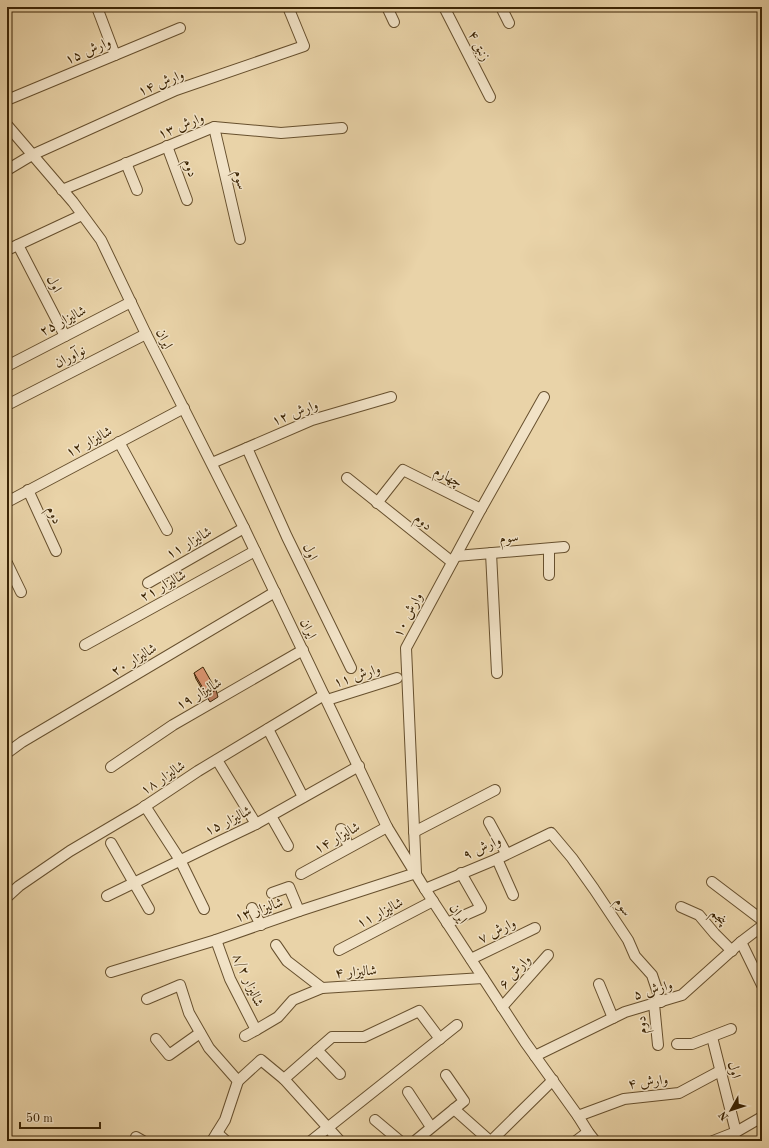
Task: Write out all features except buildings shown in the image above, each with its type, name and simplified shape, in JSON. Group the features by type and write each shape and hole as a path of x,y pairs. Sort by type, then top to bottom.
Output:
{"street":[{"name":"وارش ۱۴","path":"7,170 32,155 176,90 304,46 288,7"},
{"path":"387,7 394,22"},
{"name":"زنبق ۴","path":"444,7 490,97"},
{"path":"501,7 509,23"},
{"path":"98,10 115,55"},
{"name":"وارش ۱۵","path":"7,100 180,28"},
{"name":"ایران","path":"7,125 62,190 100,240 244,528 387,827 502,1007 595,1141"},
{"name":"وارش ۱۳","path":"62,190 214,127 281,133 342,128"},
{"name":"سوم","path":"214,127 240,239"},
{"name":"دوم","path":"167,146 187,200"},
{"path":"126,163 137,190"},
{"path":"7,250 82,215"},
{"name":"اول","path":"18,245 65,336"},
{"name":"شالیزار ۲۵","path":"7,366 131,302"},
{"name":"نوآوران","path":"7,405 146,334"},
{"name":"وارش ۱۰","path":"416,873 406,648 481,509 544,397"},
{"name":"وارش ۱۲","path":"212,463 312,420 391,398"},
{"name":"شالیزار ۱۲","path":"7,502 184,408"},
{"path":"119,442 166,530"},
{"name":"اول","path":"247,448 287,537 350,668"},
{"name":"چهارم","path":"377,503 403,470 481,509"},
{"name":"دوم","path":"347,478 377,503 454,559"},
{"name":"دوم","path":"28,490 56,551"},
{"name":"شالیزار ۱۱","path":"148,583 244,528"},
{"name":"سوم","path":"454,559 491,553 564,547"},
{"path":"549,549 549,575"},
{"name":"شالیزار ۲۱","path":"85,645 255,551"},
{"path":"491,553 497,673"},
{"path":"7,563 21,592"},
{"name":"شالیزار ۲۰","path":"7,753 22,742 275,592"},
{"name":"شالیزار ۱۹","path":"111,766 173,725 303,650"},
{"name":"وارش ۱۱","path":"326,698 397,678"},
{"name":"شالیزار ۱۸","path":"7,897 19,886 70,851 268,729 326,698"},
{"path":"268,729 303,797"},
{"path":"217,760 256,824"},
{"name":"شالیزار ۱۵","path":"107,896 256,824 359,766"},
{"path":"414,832 495,790"},
{"path":"145,806 180,860 204,909"},
{"path":"271,816 288,846"},
{"path":"489,822 506,854"},
{"name":"شالیزار ۱۴","path":"301,874 387,827"},
{"path":"341,829 349,847"},
{"name":"سوم","path":"551,833 572,858 594,889 628,940 635,956 652,975 658,1003"},
{"name":"وارش ۹","path":"425,888 506,854 551,833"},
{"path":"111,843 149,909"},
{"path":"496,858 513,895"},
{"name":"شالیزار ۱۳","path":"111,972 216,940 416,873"},
{"path":"447,923 481,908 461,873"},
{"path":"712,882 762,920"},
{"path":"272,893 289,887 299,911"},
{"name":"شالیزار ۱۱","path":"339,950 433,901"},
{"name":"پنجم","path":"681,907 699,915 714,934 732,951"},
{"path":"252,908 261,924"},
{"name":"وارش ۵","path":"535,1056 624,1012 682,996 741,942 762,926"},
{"name":"وارش ۷","path":"471,959 535,928"},
{"name":"شالیزار ۸/۲","path":"216,940 230,979 256,1030"},
{"path":"741,942 762,985"},
{"path":"276,945 287,961 322,988"},
{"name":"وارش ۶","path":"502,1007 548,956"},
{"name":"شالیزار ۴","path":"245,1036 278,1017 293,1000 322,988 483,978"},
{"path":"599,984 613,1018"},
{"path":"146,999 180,985 189,1013 209,1048 238,1081"},
{"name":"دوم","path":"658,1003 658,1045"},
{"path":"284,1080 332,1037 364,1037 419,1011 440,1039"},
{"path":"310,1141 457,1025"},
{"path":"677,1044 692,1044 731,1029"},
{"path":"156,1039 169,1055 200,1033"},
{"name":"اول","path":"712,1037 736,1132"},
{"path":"317,1050 340,1074"},
{"path":"226,1141 215,1137 225,1120 238,1081 261,1060 284,1080 340,1141"},
{"name":"وارش ۴","path":"578,1116 624,1099 679,1093 720,1071"},
{"path":"415,1141 464,1101 446,1075"},
{"path":"454,1108 491,1141 553,1080"},
{"path":"408,1092 431,1127"},
{"path":"713,1141 736,1132 762,1117"},
{"path":"375,1120 400,1141"},
{"path":"576,1141 588,1132"}]}
